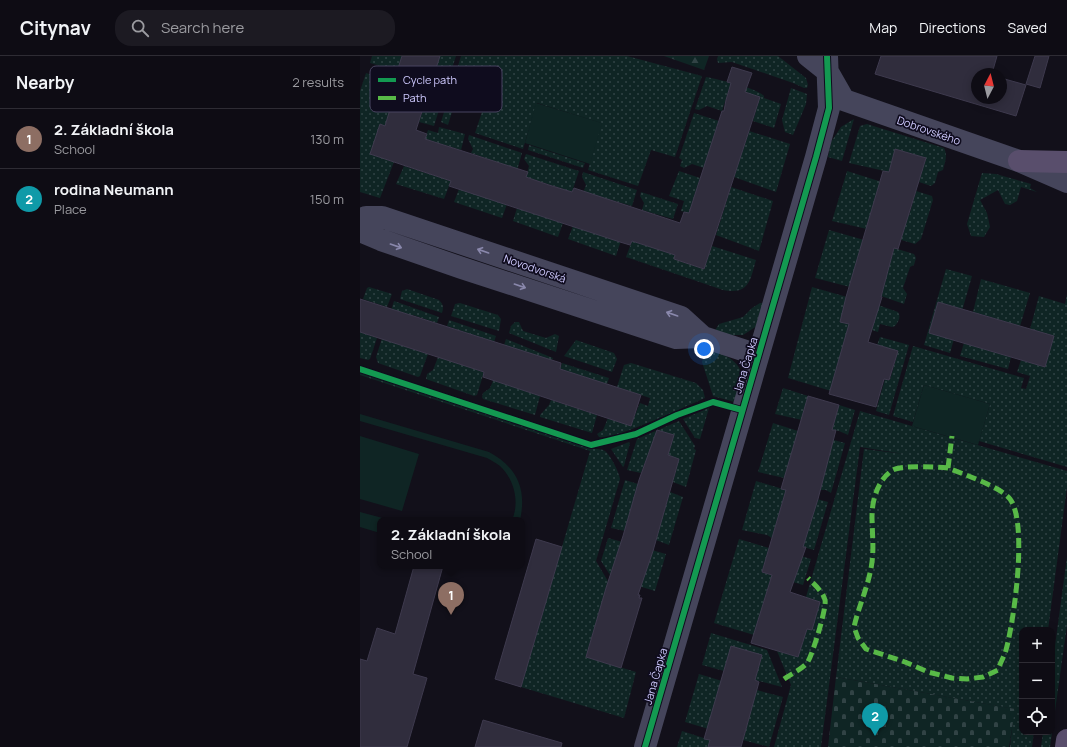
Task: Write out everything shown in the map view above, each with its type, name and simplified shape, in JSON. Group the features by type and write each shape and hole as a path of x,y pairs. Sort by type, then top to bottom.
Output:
{"main road":[{"path":"1019,161 1067,162"},
{"path":"1066,747 1067,740"}],"street":[{"name":"Dobrovského","path":"820,62 844,100 1019,161 1067,182"},
{"name":"Jana Čapka","path":"645,747 758,355 776,298 829,108 820,62"},
{"name":"Novodvorská","path":"360,219 366,217 382,217 681,317 704,337"},
{"name":"Novodvorská","path":"360,231 425,256 676,338 704,337 758,355"}],"green space":[{"path":"372,56 407,56 404,66 381,66 370,63"},
{"path":"440,56 456,56 453,66 437,66"},
{"path":"461,56 627,56 702,76 675,157 651,150 638,186 588,170 601,123 537,103 523,149 475,133 482,112 502,112 502,66 458,66"},
{"path":"664,56 709,56 704,70"},
{"path":"718,56 778,56 806,78 808,85 807,88 732,62 718,63"},
{"path":"366,73 370,74 370,112 390,112 385,126 380,124 371,154 394,162 380,198 360,192 360,91"},
{"path":"706,77 745,87 759,93 764,96 764,98 781,104 774,128 753,121 760,97 730,87 722,111 707,106 699,110 695,109"},
{"path":"791,88 807,94 806,104 793,135 785,132 782,120"},
{"path":"536,103 602,123 590,164 525,143"},
{"path":"422,112 438,112 434,126 419,122"},
{"path":"444,112 452,112 448,125 441,122"},
{"path":"694,113 719,121 704,168 692,164 684,168 680,166 682,160 679,158"},
{"path":"854,119 842,161 828,157 831,142 841,127"},
{"path":"867,124 944,148 946,156 945,164 943,170 938,172 935,183 931,186 919,182 926,158 896,149 889,172 849,163 860,126"},
{"path":"439,127 465,134 461,150 425,139 428,130 438,133"},
{"path":"749,131 790,144 776,192 734,177"},
{"path":"469,135 522,153 516,174 494,161 471,153 473,149 468,139"},
{"path":"529,145 585,163 583,168 528,150"},
{"path":"526,154 579,171 572,192 526,177 529,166 524,159"},
{"path":"404,166 451,181 444,199 396,184"},
{"path":"679,171 700,178 689,213 681,211 684,201 669,196"},
{"path":"847,171 885,183 867,229 832,221"},
{"path":"583,172 637,190 632,206 608,199 606,203 582,195 586,185 582,177"},
{"path":"982,173 996,174 1031,184 1030,188 1037,192 1021,187 1017,201 1010,205 1005,204 998,190 980,200 987,213 990,227 984,237 971,236 967,224"},
{"path":"461,184 507,204 502,218 454,202"},
{"path":"731,187 773,201 759,251 716,235"},
{"path":"916,191 932,196 933,200 921,239 915,244 898,239 904,215 909,216"},
{"path":"641,192 678,204 673,219 642,210 644,203 640,196"},
{"path":"517,208 563,223 558,237 513,221"},
{"path":"573,226 622,237 616,256 568,239"},
{"path":"829,230 864,240 850,287 815,278"},
{"path":"632,241 675,255 674,259 704,269 712,246 756,260 747,285 738,290 723,290 626,257"},
{"path":"894,248 914,254 916,258 914,265 910,267 903,288 907,294 904,304 881,296"},
{"path":"946,269 972,276 950,353 924,345"},
{"path":"981,279 1030,293 1020,326 973,312"},
{"path":"369,287 392,294 387,307 363,299 367,288"},
{"path":"812,287 847,297 840,321 849,324 851,397 788,378"},
{"path":"407,289 439,300 443,306 442,313 400,299 402,291"},
{"path":"1067,294 1067,467 979,441 990,404 924,385 913,422 893,416 913,346 1024,378 1021,388 1026,389 1030,376 1017,372 1021,360 1045,367 1054,336 1030,329 1039,296 1065,304"},
{"path":"394,301 439,317 437,323 413,315 403,346 428,354 420,376 418,377 378,363 376,357"},
{"path":"460,303 498,315 501,319 499,331 451,316 455,304"},
{"path":"760,303 767,303 757,326 743,335 725,335 714,332 719,324 743,317 752,308"},
{"path":"878,305 898,312 899,319 895,326 892,327 880,324 878,332 872,330"},
{"path":"449,320 496,336 494,342 447,326"},
{"path":"515,322 519,322 523,331 546,338 555,334 559,336 556,352 509,333 511,326"},
{"path":"360,332 377,338 370,359 368,360 360,358"},
{"path":"880,337 909,345 889,415 876,411 885,379 890,380 898,351 877,345"},
{"path":"506,339 553,358 550,365 528,353 504,345"},
{"path":"576,340 614,353 617,359 612,372 564,356"},
{"path":"964,343 1011,357 1008,369 960,356"},
{"path":"706,348 733,360 740,369 742,378 738,403 713,396 702,362"},
{"path":"438,357 484,372 477,395 474,396 426,379 427,374 433,370"},
{"path":"562,363 609,378 607,384 560,369"},
{"path":"631,363 696,383 703,390 705,398 635,428 607,437 599,437 597,434 603,430 608,418 631,425 640,403 648,406 650,398 617,387 624,365"},
{"path":"360,372 593,449 605,451 610,456 620,479 596,561 609,583 617,591 606,588 586,657 636,672 624,718 521,687 590,451 360,375"},
{"path":"495,376 517,388 540,396 535,415 483,399 483,393 490,388"},
{"path":"924,385 990,404 978,445 912,426"},
{"path":"783,388 808,396 802,420 775,414"},
{"path":"551,400 597,415 592,433 540,417"},
{"path":"839,405 855,410 848,435 832,430"},
{"path":"709,408 700,439 695,438 683,419"},
{"path":"860,411 1067,471 1067,487 1048,627 1019,627 1019,735 1034,735 1032,747 1010,747 1014,709 836,677 864,449 904,454 860,447 821,747 774,747 791,685 777,651 798,657 807,629 812,630 820,602 806,597"},
{"path":"360,414 489,452 507,465 518,480 522,498 521,517 513,517 515,498 509,477 500,466 487,458 360,421"},
{"path":"679,421 695,446 694,449 696,450 686,487 673,482 679,459 668,455 674,435 659,431 641,473 627,470 637,439"},
{"path":"773,423 798,431 789,479 758,472"},
{"path":"360,436 419,454 402,511 360,499"},
{"path":"830,439 845,443 831,493 826,490 820,490"},
{"path":"629,442 630,443 623,467 611,449"},
{"path":"625,480 638,484 625,531 611,528"},
{"path":"756,481 786,490 772,538 767,535 742,530"},
{"path":"670,492 683,497 669,545 656,540"},
{"path":"817,499 828,502 814,550 803,547"},
{"path":"360,512 379,517 377,517 377,532 360,527"},
{"path":"608,538 666,554 655,591 612,578 601,561"},
{"path":"739,539 769,548 762,572 772,575 754,635 714,623"},
{"path":"801,556 811,559 803,585 793,582"},
{"path":"1067,557 1067,625 1055,711 1055,646"},
{"path":"711,633 767,650 782,687 755,680 762,655 724,671 702,665"},
{"path":"699,674 722,681 712,730 685,722"},
{"path":"836,677 1015,709 1009,747 828,747"},
{"path":"753,689 783,697 769,747 743,740 750,715"},
{"path":"682,731 710,740 708,747 677,747"},
{"path":"1043,735 1052,735 1050,747 1041,747"}],"building":[{"path":"402,56 440,56 437,66 399,66"},
{"path":"881,56 997,56 994,68 971,68 971,103 875,74"},
{"path":"1035,56 1049,56 1040,88 1026,84"},
{"path":"732,67 752,73 745,92 760,97 704,269 674,259 675,255 632,241 630,245 620,242 449,186 451,181 370,154 380,124 385,126 389,112 422,112 416,130 427,134 425,139 528,172 526,177 549,185 572,192 574,188 680,223 684,212 689,213 722,111 724,111 731,83 727,82"},
{"path":"1007,80 1026,85 1016,116 976,104 1007,104"},
{"path":"895,149 926,158 898,249 894,248 882,297 868,342 898,351 889,380 884,379 876,407 829,394 849,324 840,322 846,297 883,171 889,172"},
{"path":"360,299 561,363 560,369 641,395 631,426 483,377 484,372 360,332"},
{"path":"938,302 1054,336 1045,367 929,333"},
{"path":"808,396 839,405 832,430 836,430 818,499 803,547 806,547 790,592 820,602 812,630 807,629 798,657 751,643 772,575 762,572 786,490 781,489"},
{"path":"657,430 674,435 668,455 679,459 653,551 638,595 640,595 639,598 642,598 621,668 586,657 639,480"},
{"path":"536,539 562,547 521,687 495,679"},
{"path":"413,569 442,569 413,674 427,678 407,747 360,747 360,659 367,661 377,628 395,634"},
{"path":"731,646 762,655 755,680 759,682 741,747 708,747 710,740 704,739"},
{"path":"483,720 562,743 561,747 475,747"}],"marked path":[{"path":"948,468 897,468 888,474 880,484 872,510 873,551 871,570 854,627 858,638 866,649 905,662 928,672 952,678 967,679 983,677 998,670 1006,650 1016,596 1019,550 1018,529 1015,511 1010,499 1005,494 981,481 948,468 952,436"},
{"path":"784,679 807,663 822,621 825,600 820,591 808,578"}],"cycle path":[{"path":"645,747 829,108 827,56"},
{"path":"360,369 591,445 636,434 677,415 713,402 742,410"}],"place":[{"name":"2. Základní škola","path":"451,615"},
{"name":"rodina Neumann","path":"875,736"}]}
